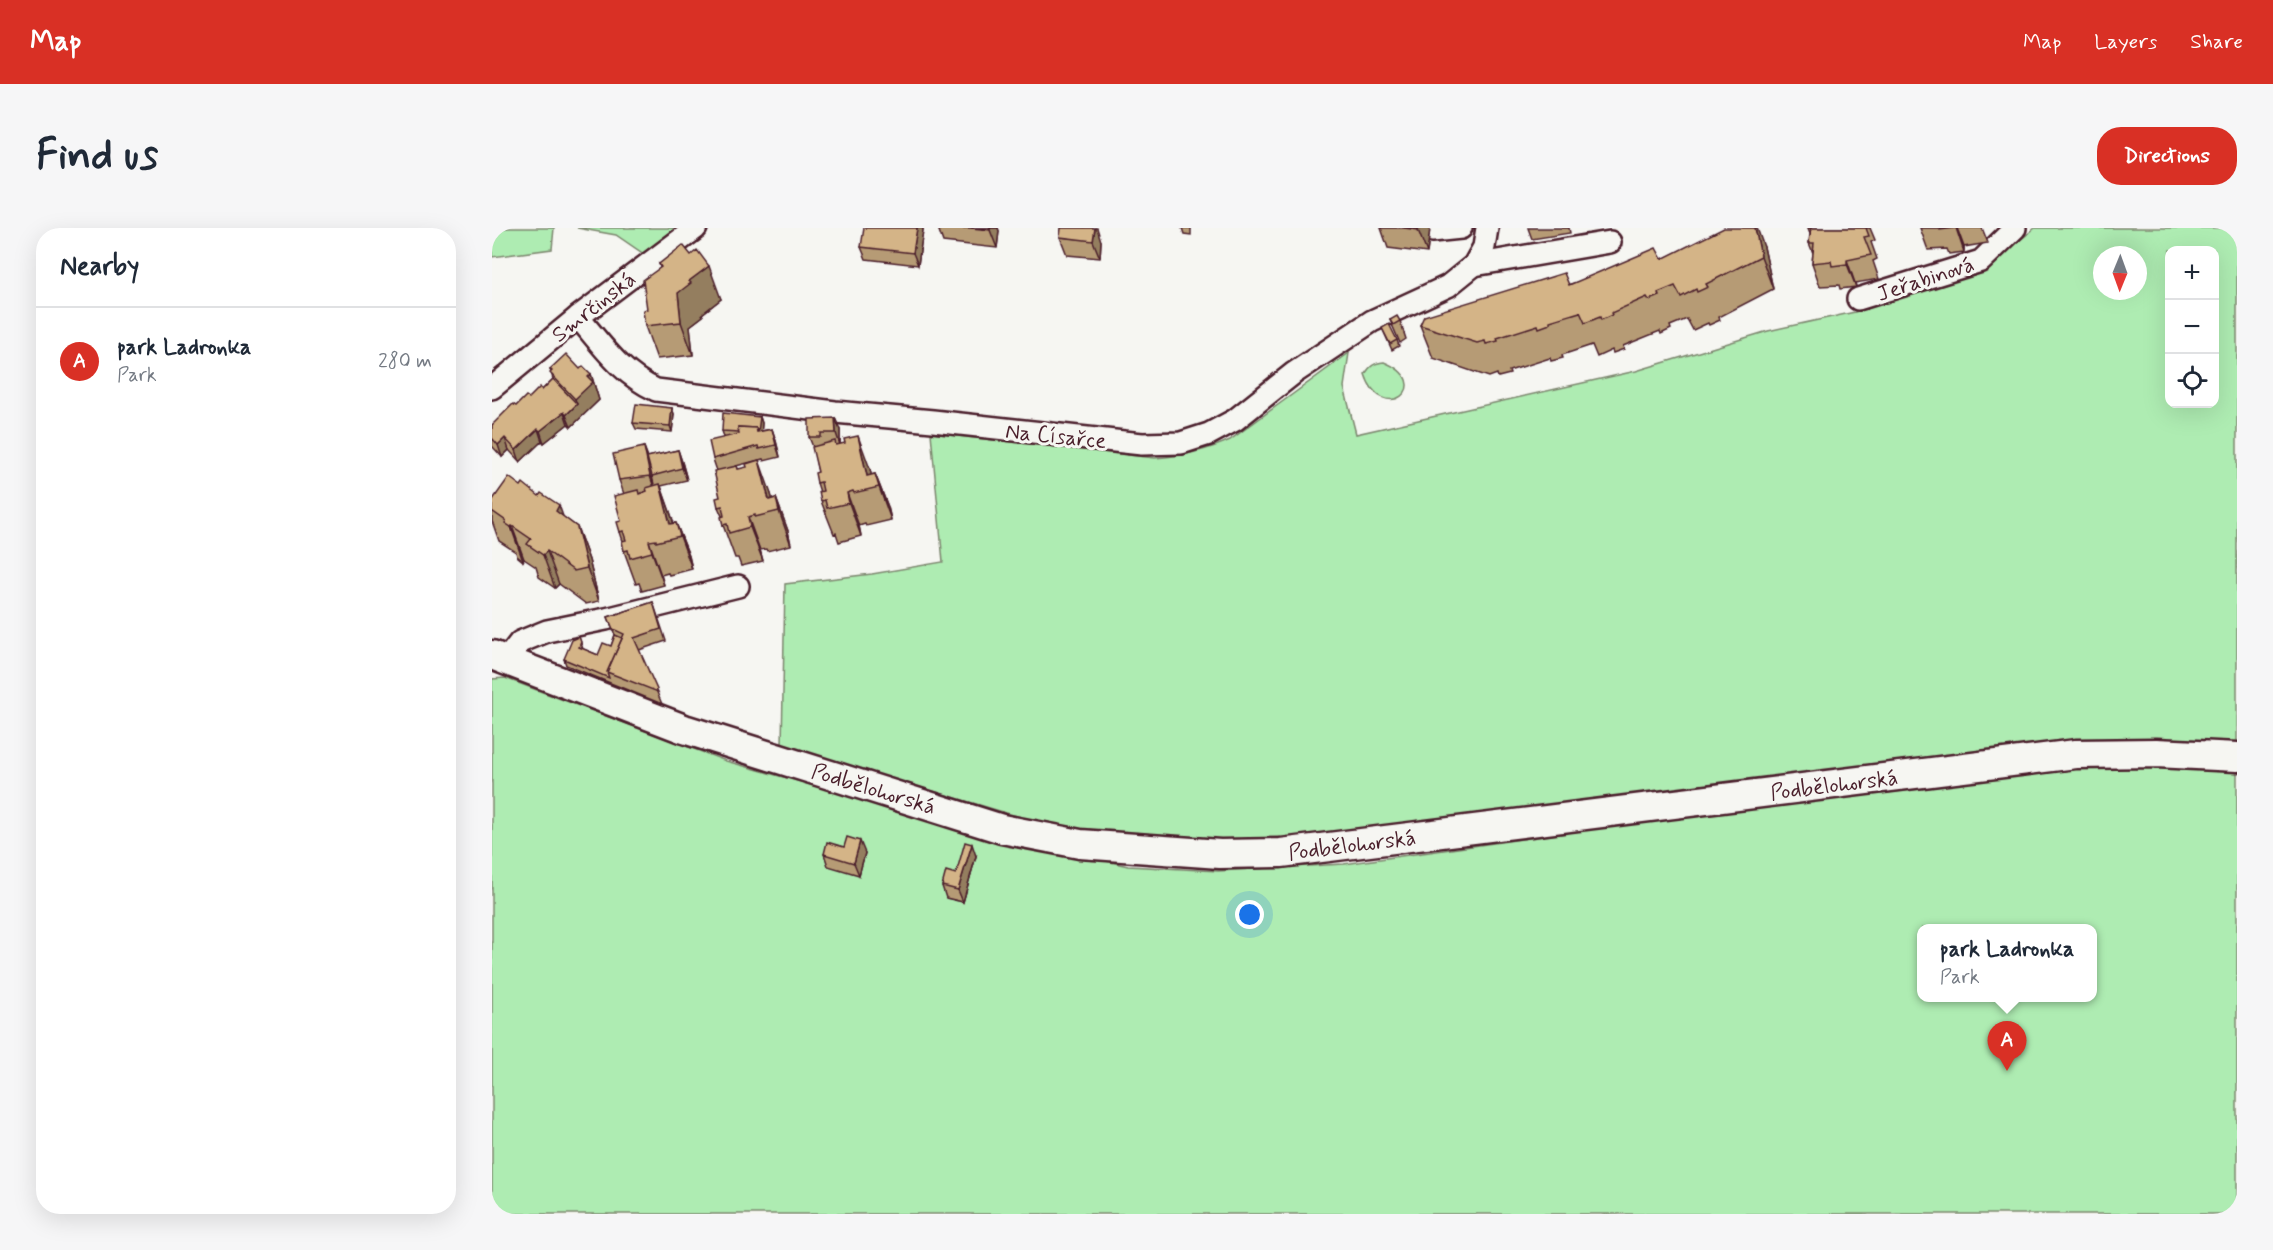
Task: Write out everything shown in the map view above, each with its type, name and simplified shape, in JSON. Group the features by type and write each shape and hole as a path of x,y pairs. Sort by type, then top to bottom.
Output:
{"street":[{"name":"Smrčinská","path":"492,388 578,317 696,228"},
{"path":"1432,231 1461,228"},
{"name":"Na Císařce","path":"578,317 624,371 638,382 656,390 836,412 1142,444 1181,443 1209,434 1235,420 1294,373 1351,333 1448,286 1474,265 1484,247 1487,228"},
{"name":"Jeřabinová","path":"1858,299 1981,261 2015,228"},
{"path":"1474,265 1610,242"},
{"path":"497,659 520,642 547,631 606,619 738,586"},
{"name":"Podbělohorská","path":"497,659 684,729 1002,829 1080,844 1166,851 1220,854 1281,853 2076,754 2156,753 2237,757"}],"green space":[{"path":"492,228 554,228 552,249 492,257"},
{"path":"577,228 681,228 644,254 616,235"},
{"path":"2035,228 2237,228 2237,745 1287,843 1188,844 1047,825 782,746 785,584 872,574 943,562 931,433 1155,458 1184,454 1230,440 1349,353 1344,387 1356,434 1636,371 1768,331 1855,312 1986,268"},
{"path":"1384,362 1399,371 1406,381 1406,389 1401,396 1393,399 1383,398 1373,390 1365,374 1373,365"},
{"path":"505,678 726,761 991,835 1128,866 1218,871 1344,864 1666,819 1928,788 2068,768 2123,764 2237,771 2237,1214 492,1214 492,679","holes":["976,856 963,902 947,898"]}],"building":[{"path":"864,228 917,228 913,253 861,247"},
{"path":"1061,228 1095,228 1093,241 1060,237"},
{"path":"1724,228 1755,228 1761,256 1706,284 1708,287 1697,292 1696,289 1681,297 1675,286 1658,293 1659,296 1649,300 1647,297 1601,320 1600,317 1585,323 1580,312 1550,321 1550,324 1539,328 1538,325 1497,338 1498,341 1486,344 1485,341 1477,343 1420,325 1424,316 1564,273 1569,285 1656,248 1662,259"},
{"path":"1811,228 1866,228 1869,236 1864,237 1871,255 1847,260 1847,264 1832,266 1831,261 1812,263 1814,243 1809,243"},
{"path":"683,245 691,255 697,250 709,266 689,281 691,283 678,293 681,322 645,326 643,310 647,309 643,280 661,267 659,264"},
{"path":"1397,316 1400,321 1393,325 1390,320"},
{"path":"1389,324 1397,340 1390,344 1382,328"},
{"path":"566,354 580,369 583,366 591,374 588,377 593,382 575,399 550,373 552,371 550,369"},
{"path":"553,379 577,404 566,415 564,412 540,431 538,429 516,450 505,438 498,445 492,438 492,425 513,404 516,406 526,396 529,398 540,387 542,390"},
{"path":"636,404 672,408 670,426 633,423"},
{"path":"723,413 760,417 758,432 756,428 738,427 739,432 722,431"},
{"path":"835,418 836,433 821,433 821,437 809,437 809,419"},
{"path":"738,427 756,428 757,432 772,429 776,445 759,449 758,446 713,459 709,441 739,434"},
{"path":"858,436 867,476 875,474 879,487 847,493 849,503 827,508 825,500 821,501 819,492 823,491 821,482 817,483 815,473 818,472 812,447 835,441 836,445 845,443 844,439"},
{"path":"644,447 650,476 619,480 613,454"},
{"path":"678,450 682,468 652,476 647,457"},
{"path":"759,460 769,500 776,498 779,511 748,517 750,527 729,533 727,524 723,525 722,506 718,507 716,498 720,497 714,471 737,466 738,469 747,467 746,464"},
{"path":"509,477 521,486 523,483 539,496 541,493 559,505 556,511 577,527 587,568 574,571 547,551 543,555 527,544 531,539 505,523 506,521 492,511 492,501"},
{"path":"660,484 670,524 676,523 680,536 656,542 656,540 649,541 652,552 630,558 628,550 624,551 622,541 626,540 617,522 621,521 614,496 638,490 639,494 647,491 646,488"},
{"path":"653,602 661,629 634,638 658,692 607,672 624,634 613,629 608,617"},
{"path":"615,635 622,638 607,672 609,678 564,659 572,640 579,637 581,642 579,647 598,655 603,643 611,646"},
{"path":"847,837 860,841 854,863 824,854 827,842 844,847"},
{"path":"965,842 972,844 958,890 942,886 946,871 956,874"}],"place":[{"name":"park Ladronka","path":"2007,1071"}]}
